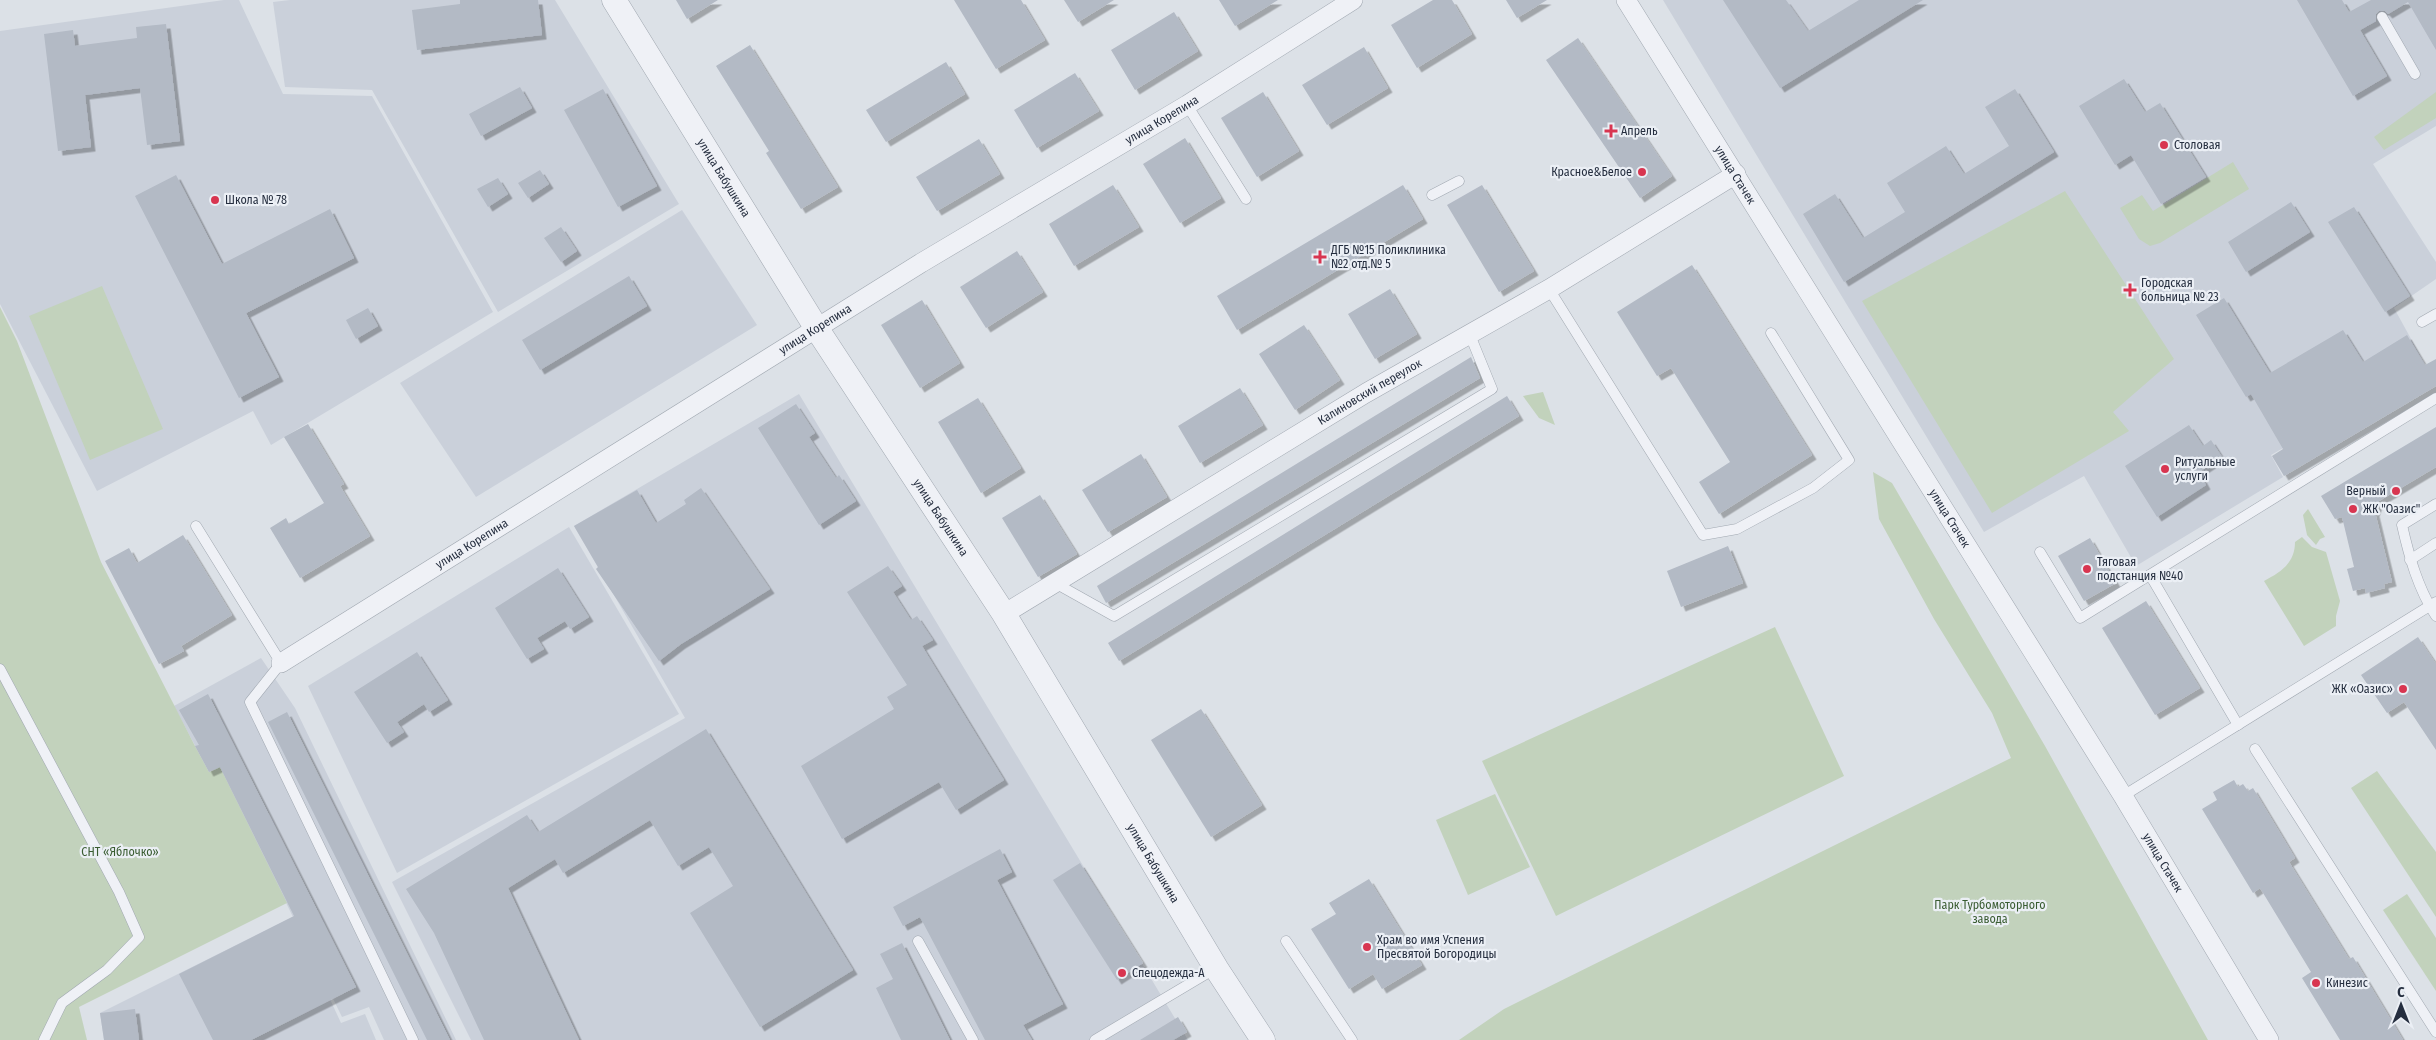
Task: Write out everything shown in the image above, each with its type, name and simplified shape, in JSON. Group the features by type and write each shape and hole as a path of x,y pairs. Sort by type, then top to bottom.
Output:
{"street":[{"name":"улица Бабушкина","path":"614,0 816,329 1004,614 1216,968 1263,1040"},
{"name":"улица Корепина","path":"281,663 1030,196 1187,105 1353,0"},
{"name":"улица Стачек","path":"1626,0 2124,796 2269,1040"},
{"name":"Калиновский переулок","path":"1004,614 1366,394 1549,289 1736,174"}],"lane":[{"path":"2382,17 2415,74"},
{"path":"1187,105 1246,199"},
{"path":"1432,195 1459,181"},
{"path":"1549,289 1703,535 1737,529 1813,488 1849,460 1771,333"},
{"path":"2422,322 2436,314"},
{"path":"1055,583 1114,616 1492,389 1470,334"},
{"path":"2040,552 2080,618 2436,398"},
{"path":"2436,504 2402,525 2410,560 2433,604 2436,616"},
{"path":"196,526 281,663 250,702 413,1040"},
{"path":"2410,560 2436,543"},
{"path":"2150,575 2238,724"},
{"path":"2124,796 2433,604"},
{"path":"0,669 119,892 139,937 107,970 62,1003 44,1040"},
{"path":"2255,749 2436,1032"},
{"path":"918,941 973,1040"},
{"path":"1286,941 1352,1040"},
{"path":"1096,1040 1216,968"}],"shaded area":[{"name":"Школа № 78","path":"224,0 239,0 283,94 372,96 493,312 271,445 253,411 97,491 0,304 0,31"},
{"path":"290,0 555,0 679,204 498,312 372,90 285,87 273,2"},
{"name":"Городская больница № 23","path":"1663,0 2436,0 2436,126 2373,164 2436,262 2436,279 2394,308 2426,366 2271,455 2283,477 2136,566 2084,476 1984,532"},
{"path":"682,210 757,325 476,497 400,383"},
{"path":"799,394 1188,1040 471,1040 392,882 685,718 574,526"},
{"path":"569,527 679,714 397,873 308,686"},
{"path":"261,658 295,708 456,1040 384,1040 369,1007 342,1017 220,768 209,772 174,706"},
{"path":"292,917 341,1023 365,1014 376,1040 104,1040 100,1013"}],"green space":[{"path":"2436,92 2436,118 2384,150 2374,137"},
{"path":"2233,162 2249,189 2160,243 2150,246 2139,239 2120,208 2142,195 2153,211"},
{"path":"2065,191 2174,359 2113,412 2129,431 1992,513 1862,301"},
{"path":"102,286 163,429 90,460 29,316"},
{"name":"СНТ «Яблочко»","path":"0,307 17,341 101,562 209,772 220,767 287,903 79,1007 87,1040 0,1040"},
{"path":"1543,392 1555,425 1539,418 1523,396"},
{"name":"Парк Турбомоторного завода","path":"1873,472 1892,483 2045,746 2208,1040 1459,1040 1504,1009 2011,758 1992,713 1934,619 1879,519"},
{"path":"2308,509 2325,537 2320,539 2316,545 2307,535 2303,515"},
{"path":"2302,537 2312,547 2326,552 2340,601 2336,616 2336,626 2304,646 2264,581 2286,566 2293,556 2295,542"},
{"path":"1775,627 1844,776 1556,916 1482,761"},
{"path":"2377,771 2436,852 2436,917 2351,788"},
{"path":"1495,794 1530,867 1468,895 1436,820"},
{"path":"2407,894 2436,938 2436,991 2383,910"}],"building":[{"path":"460,0 538,0 542,35 417,50 412,10 460,4"},
{"path":"676,0 718,0 687,19"},
{"path":"954,0 1021,0 1045,40 996,69"},
{"path":"1064,0 1114,0 1078,22"},
{"path":"1219,0 1278,0 1235,26"},
{"path":"1433,0 1452,0 1472,34 1417,68 1391,25"},
{"path":"1506,0 1547,0 1517,18"},
{"path":"1723,0 1786,0 1808,31 1859,0 1923,0 1780,88"},
{"path":"2297,0 2342,0 2349,12 2371,0 2436,0 2436,50 2408,2 2388,14 2385,11 2379,11 2376,14 2376,21 2360,30 2387,76 2353,96"},
{"path":"1174,12 1198,51 1135,90 1111,50"},
{"path":"166,24 180,141 147,145 140,88 85,95 91,147 58,151 44,34 73,30 75,46 137,38 136,27"},
{"path":"1578,38 1672,176 1640,198 1546,60"},
{"path":"750,45 838,187 801,209 766,153 769,151 716,66"},
{"path":"1364,47 1388,88 1327,125 1302,85"},
{"path":"946,62 965,94 886,142 866,110"},
{"path":"1075,73 1099,111 1037,148 1014,110"},
{"path":"2124,79 2145,112 2160,103 2206,177 2161,204 2131,155 2115,165 2079,106"},
{"path":"520,87 532,108 481,136 469,114"},
{"path":"603,89 657,186 618,207 564,110"},
{"path":"2015,89 2054,152 1844,282 1803,214 1835,194 1863,238 1905,212 1887,183 1946,146 1964,174 2009,146 1985,107"},
{"path":"1263,92 1299,151 1257,177 1221,118"},
{"path":"1185,138 1221,198 1180,223 1143,164"},
{"path":"979,139 1000,174 937,211 916,177"},
{"path":"540,170 549,184 528,198 518,183"},
{"path":"176,175 222,264 330,209 354,258 246,313 279,377 239,398 135,196"},
{"path":"498,178 508,194 488,207 477,189"},
{"path":"1113,185 1139,227 1074,266 1049,224"},
{"name":"ДГБ №15 Поликлиника №2 отд.№ 5","path":"1403,185 1423,219 1237,330 1217,296"},
{"path":"1482,185 1534,271 1499,292 1447,205"},
{"path":"2291,202 2310,232 2246,272 2228,242"},
{"path":"2354,207 2410,296 2385,312 2328,222"},
{"path":"561,227 577,251 561,262 544,238"},
{"path":"1017,251 1043,292 986,328 960,287"},
{"path":"1692,265 1812,455 1719,514 1699,482 1730,462 1671,368 1657,376 1617,312"},
{"path":"629,276 647,306 540,370 522,340"},
{"path":"1390,289 1417,334 1375,359 1348,314"},
{"path":"2224,298 2270,373 2343,330 2363,362 2407,335 2425,365 2436,359 2436,386 2284,476 2272,456 2283,449 2251,394 2246,397 2196,315"},
{"path":"922,300 960,363 920,388 881,325"},
{"path":"368,308 378,326 356,339 346,320"},
{"path":"1304,325 1340,380 1295,410 1259,354"},
{"path":"1471,357 1480,378 1106,603 1097,586"},
{"path":"1240,388 1263,425 1200,463 1178,426"},
{"path":"1507,396 1519,416 1119,661 1108,643"},
{"path":"978,398 1021,468 981,493 938,422"},
{"path":"796,404 815,433 809,437 836,478 839,475 856,501 819,525 758,428"},
{"path":"308,424 344,484 340,486 370,536 300,578 270,528 286,518 289,524 324,503 284,437"},
{"name":"Ритуальные услуги","path":"2189,425 2203,446 2211,440 2222,457 2199,472 2206,485 2157,517 2125,466"},
{"name":"ЖК \"Оазис\"","path":"2436,427 2436,467 2379,501 2375,512 2392,582 2384,584 2385,588 2366,593 2365,588 2353,591 2347,569 2354,567 2342,517 2335,519 2321,496"},
{"path":"1141,454 1167,497 1108,532 1082,490"},
{"path":"701,488 770,589 681,644 659,661 596,569 598,567 574,526 637,490 656,523 686,504 684,500"},
{"path":"1040,495 1077,554 1038,577 1002,518"},
{"path":"183,535 232,615 181,646 184,651 159,664 105,561 129,548 137,563"},
{"name":"Тяговая подстанция №40","path":"2090,538 2116,583 2084,601 2058,556"},
{"path":"1728,546 1743,583 1681,607 1667,571"},
{"path":"888,566 902,586 893,592 911,620 917,616 933,640 922,646 1004,780 956,810 939,782 842,839 801,766 894,709 887,697 907,685 847,592"},
{"path":"558,568 589,617 570,629 565,621 537,638 544,649 527,659 495,608"},
{"path":"2146,601 2200,688 2155,715 2102,628"},
{"name":"ЖК «Оазис»","path":"2418,637 2436,664 2436,750 2404,702 2387,713 2361,675"},
{"path":"417,652 448,700 429,712 424,704 397,722 404,732 387,743 354,692"},
{"path":"208,694 356,987 251,1040 213,1040 179,974 294,916 220,767 209,772 195,746 199,745 179,710"},
{"path":"1201,709 1262,805 1211,837 1151,740"},
{"path":"287,712 450,1040 427,1040 268,722"},
{"path":"706,729 853,970 760,1027 690,913 733,886 709,847 678,866 650,820 563,873 555,859 508,888 579,1040 484,1040 434,933 406,889 527,815 538,832"},
{"path":"2234,780 2238,787 2243,784 2248,791 2253,788 2295,858 2289,862 2349,959 2353,957 2403,1040 2340,1040 2302,978 2311,972 2260,888 2253,893 2202,809 2217,800 2213,792"},
{"path":"1000,849 1012,872 997,880 1063,1004 1023,1025 1032,1040 985,1040 920,917 903,926 893,907"},
{"path":"1080,863 1143,963 1117,980 1053,880"},
{"name":"Храм во имя Успения Пресвятой Богородицы","path":"1369,879 1422,965 1382,989 1373,974 1349,989 1311,929 1336,914 1329,903"},
{"path":"902,943 950,1040 901,1040 876,988 893,979 880,954"},
{"path":"135,1009 139,1040 104,1040 100,1013"},
{"path":"1178,1017 1187,1032 1173,1040 1140,1040"}],"place":[{"name":"Апрель","path":"1611,131"},
{"name":"Столовая","path":"2164,145"},
{"name":"Красное&Белое","path":"1642,172"},
{"name":"Школа № 78","path":"215,200"},
{"name":"ДГБ №15 Поликлиника №2 отд.№ 5","path":"1320,257"},
{"name":"Городская больница № 23","path":"2130,290"},
{"name":"Ритуальные услуги","path":"2165,469"},
{"name":"Верный","path":"2396,491"},
{"name":"ЖК \"Оазис\"","path":"2353,509"},
{"name":"Тяговая подстанция №40","path":"2087,569"},
{"name":"ЖК «Оазис»","path":"2403,689"},
{"name":"Храм во имя Успения Пресвятой Богородицы","path":"1367,947"},
{"name":"Спецодежда-А","path":"1122,973"},
{"name":"Кинезис","path":"2316,983"}]}
